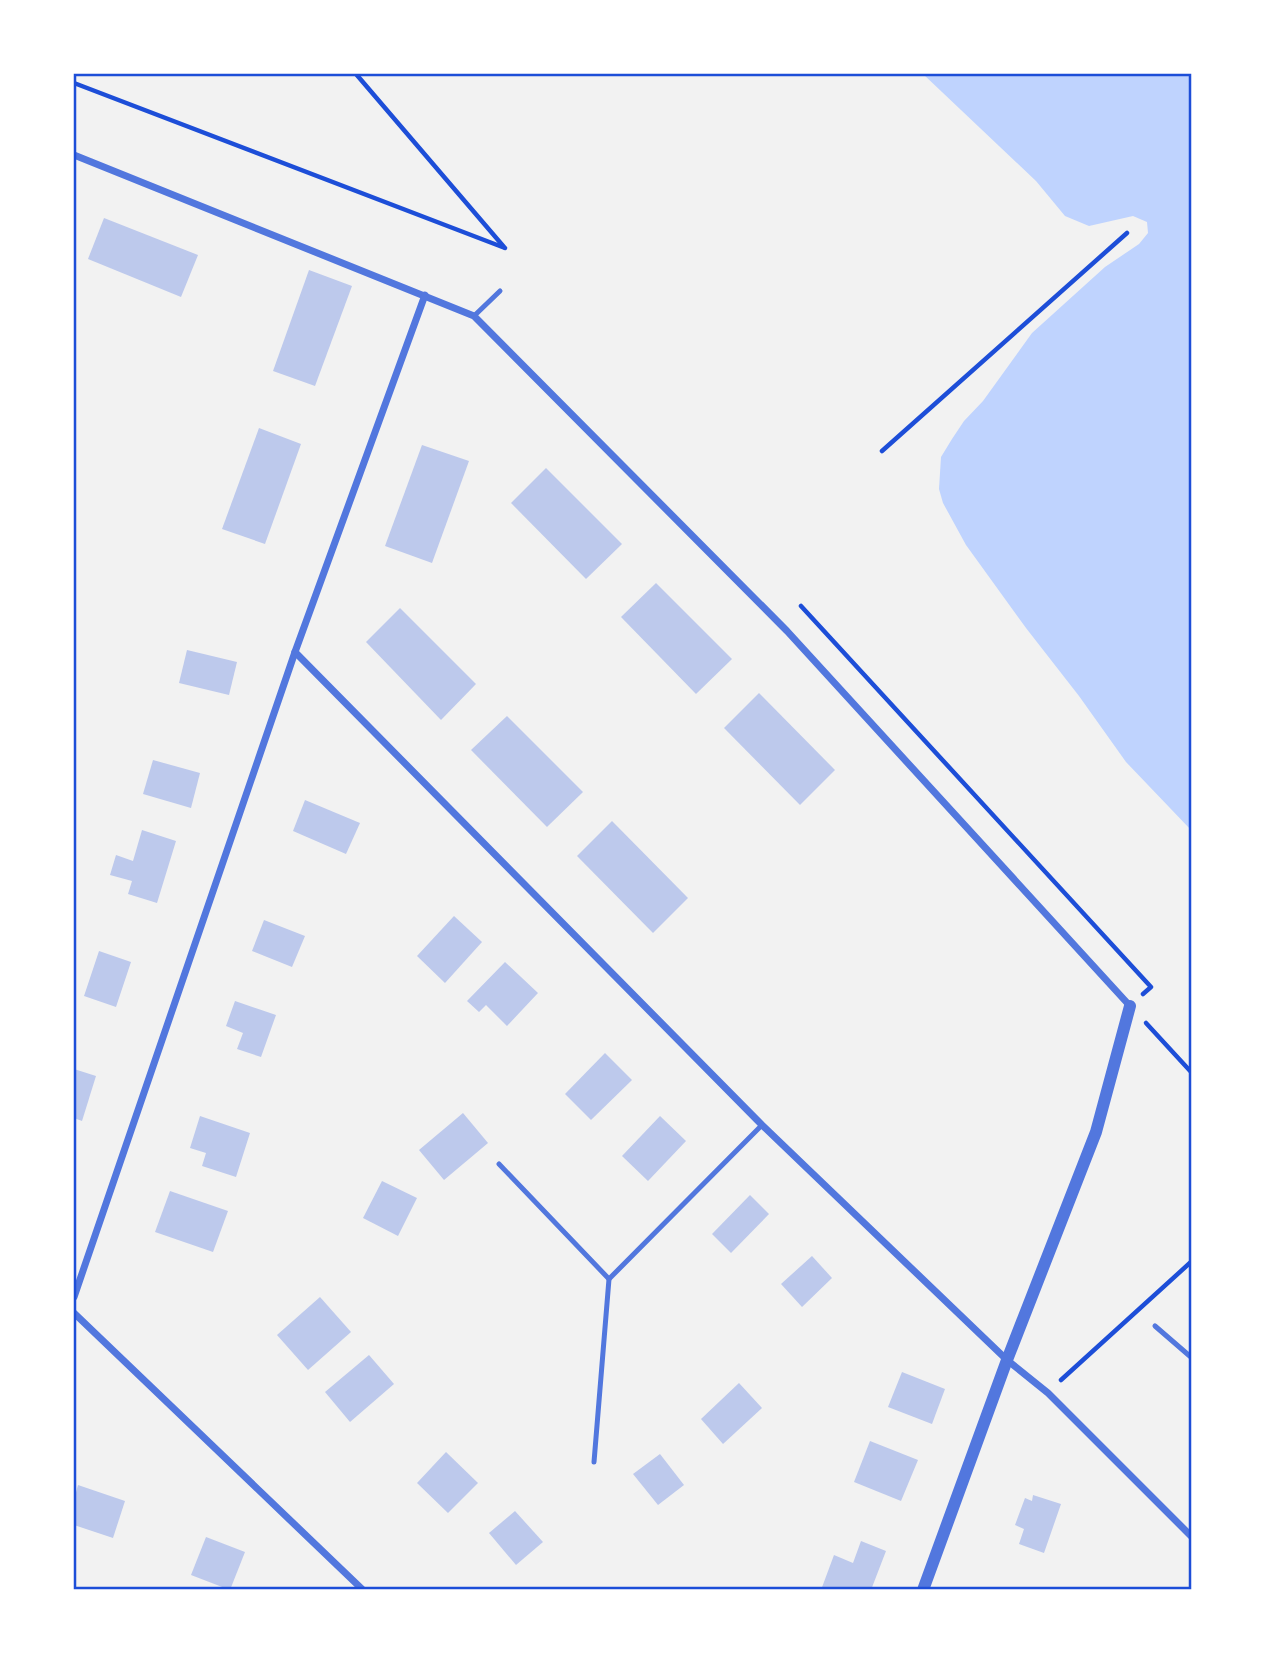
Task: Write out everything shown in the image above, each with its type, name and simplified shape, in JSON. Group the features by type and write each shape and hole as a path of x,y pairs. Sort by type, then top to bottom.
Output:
{"street":[{"path":"74,155 474,316 787,631 1130,1006 1096,1132 1007,1360 923,1590"},
{"path":"74,1297 295,652 425,295"},
{"path":"295,652 762,1125 1007,1360 1048,1393 1192,1537"},
{"path":"74,1313 363,1590"}],"lane":[{"path":"474,316 500,290"},
{"path":"594,1462 609,1279 762,1125"},
{"path":"499,1164 609,1279"},
{"path":"1155,1326 1192,1359"}],"path":[{"path":"74,83 505,247 356,74"},
{"path":"882,451 1127,233"},
{"path":"801,606 1151,987 1130,1006 1192,1073"},
{"path":"1048,1393 1192,1261"}],"water":[{"path":"923,74 1191,74 1191,830 1126,762 1026,628 966,545 943,503 939,489 941,457 964,421 983,401 1032,333 1105,267 1139,244 1148,233 1147,222 1133,216 1089,226 1065,216 1036,181"}],"building":[{"path":"104,218 198,255 181,297 88,259"},
{"path":"309,270 352,286 315,386 273,371"},
{"path":"259,428 301,444 265,544 222,529"},
{"path":"422,445 469,461 432,563 385,546"},
{"path":"546,468 622,544 586,579 511,503"},
{"path":"656,583 732,659 696,694 621,617"},
{"path":"400,608 476,684 441,720 366,642"},
{"path":"187,650 237,662 229,695 179,683"},
{"path":"759,693 835,770 800,805 724,728"},
{"path":"507,716 583,792 547,827 471,750"},
{"path":"153,760 200,773 191,808 143,794"},
{"path":"305,800 360,823 346,854 293,831"},
{"path":"612,821 688,898 653,933 577,856"},
{"path":"142,830 176,841 157,903 128,894 132,881 110,875 116,855 133,861"},
{"path":"454,916 482,942 445,983 417,956"},
{"path":"264,920 305,936 292,967 252,951"},
{"path":"99,951 131,962 116,1007 84,996"},
{"path":"505,962 538,993 507,1026 486,1005 479,1012 467,1001"},
{"path":"235,1001 276,1015 261,1057 237,1049 243,1033 226,1026"},
{"path":"605,1053 632,1080 591,1120 565,1094"},
{"path":"74,1069 96,1076 82,1121 74,1118"},
{"path":"463,1113 488,1143 444,1180 419,1150"},
{"path":"200,1116 250,1133 236,1177 202,1166 206,1153 190,1148"},
{"path":"660,1116 686,1141 648,1181 622,1156"},
{"path":"382,1181 417,1198 398,1236 363,1218"},
{"path":"170,1191 228,1211 213,1252 155,1232"},
{"path":"750,1195 769,1214 731,1253 712,1234"},
{"path":"812,1256 832,1278 802,1307 781,1284"},
{"path":"320,1297 351,1332 308,1370 277,1335"},
{"path":"369,1355 394,1384 350,1422 325,1392"},
{"path":"902,1372 945,1389 932,1424 888,1407"},
{"path":"739,1383 762,1408 723,1444 701,1419"},
{"path":"870,1441 918,1460 901,1501 854,1482"},
{"path":"446,1452 478,1483 448,1513 417,1483"},
{"path":"660,1454 684,1485 658,1505 633,1474"},
{"path":"78,1485 125,1501 113,1538 74,1525 74,1500"},
{"path":"1033,1495 1061,1504 1044,1553 1019,1544 1024,1529 1015,1525 1025,1498 1032,1501"},
{"path":"515,1511 543,1542 516,1565 489,1533"},
{"path":"206,1537 245,1552 230,1590 191,1575"},
{"path":"861,1541 886,1551 871,1590 821,1590 834,1555 853,1563"}]}
